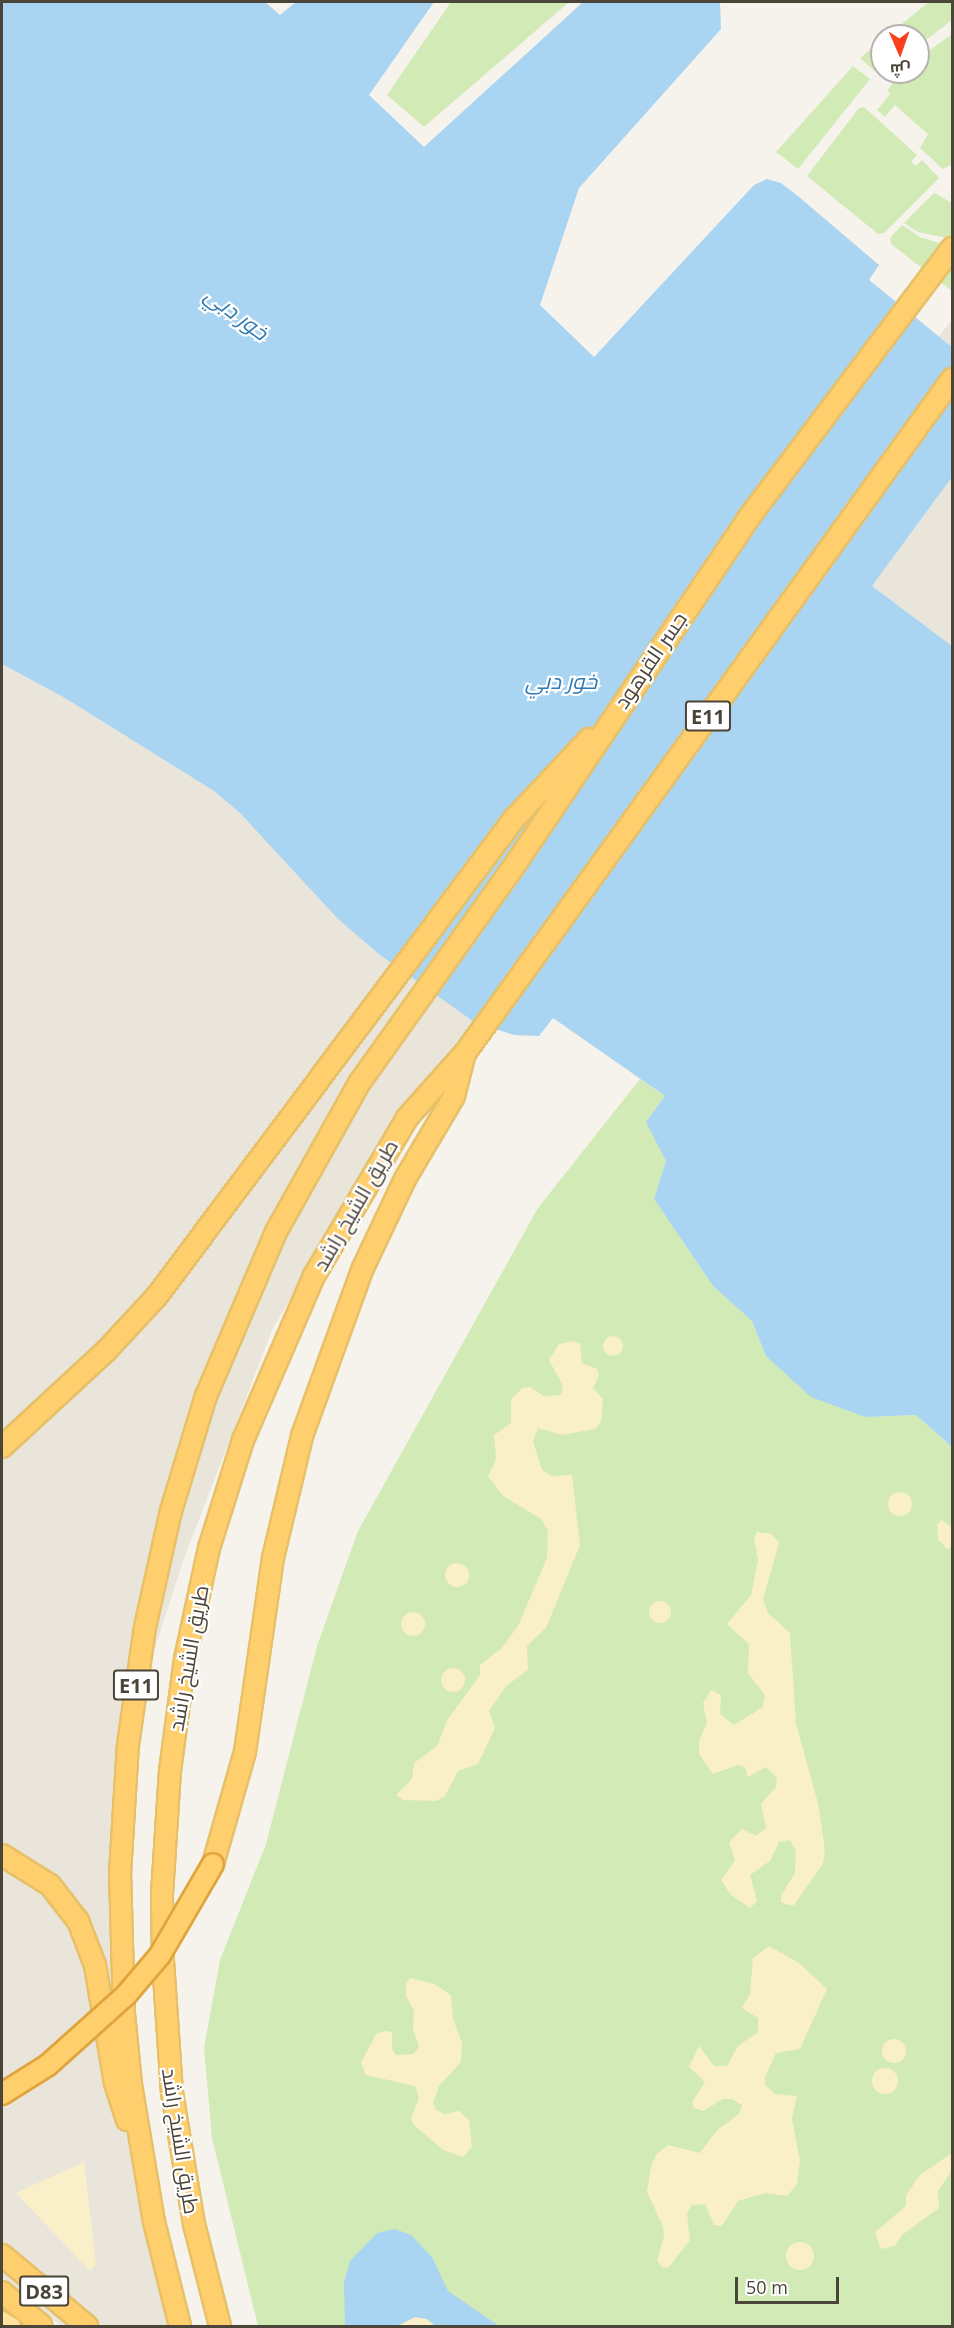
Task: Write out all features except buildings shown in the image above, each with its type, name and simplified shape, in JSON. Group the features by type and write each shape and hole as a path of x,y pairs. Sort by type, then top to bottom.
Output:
{"highway":[{"name":"جسر القرهود","path":"360,1082 510,872 607,724 781,473 952,248"},
{"name":"E11","path":"465,1053 952,379"},
{"path":"2,1447 106,1351 157,1296 336,1062 514,819 566,761 607,724"},
{"path":"2,2094 48,2065 126,1995 160,1955 213,1864 245,1752 273,1558 302,1436 362,1270 405,1179 434,1134 454,1096 465,1053"},
{"name":"طريق الشيخ راشد","path":"220,2326 182,2159 166,2027 162,1894 176,1715 209,1548 260,1398 314,1276 407,1118 465,1053"},
{"name":"طريق الشيخ راشد","path":"180,2326 141,2155 124,2014 120,1874 128,1745 152,1592 187,1453 228,1341 282,1221 360,1082"},
{"path":"2,1430 51,1401"},
{"path":"2,1856 50,1885 78,1921 100,1988 115,2083 141,2155"},
{"name":"D83","path":"2,2255 87,2326"},
{"name":"D83","path":"2,2292 42,2326"}],"main road":[{"path":"2,2320 12,2326"}],"shaded area":[{"path":"952,320 952,347 939,336"},
{"path":"952,477 952,646 872,586"},
{"path":"2,664 65,698 214,791 240,813 338,919 380,955 474,1022 420,1093 334,1224 273,1328 183,1561 140,1695 123,1889 142,2148 185,2326 61,2326 2,2277"}],"green space":[{"path":"451,2 569,2 424,127 387,95"},
{"path":"929,2 952,2 952,20 930,37 930,24 902,24"},
{"path":"952,34 952,164 943,169 920,148 928,134 895,105 885,117 877,110 890,94 887,90 892,84 930,84 930,50"},
{"path":"870,50 870,67 860,58"},
{"path":"853,66 870,79 798,169 776,152"},
{"path":"864,107 917,155 911,162 916,166 922,160 939,178 884,233 878,234 807,176 859,108"},
{"path":"934,193 952,203 952,239 918,232 904,223"},
{"path":"902,225 920,237 952,247 952,291 891,244 890,238"},
{"path":"640,1079 665,1096 647,1122 666,1161 654,1199 713,1286 752,1321 766,1356 865,1417 916,1415 952,1447 952,2326 258,2326 212,2138 204,2048 220,1960 266,1844 317,1646 358,1531 538,1208"}],"sand":[{"path":"609,1336 617,1336 623,1342 623,1350 617,1356 609,1356 603,1350 603,1342"},
{"path":"574,1341 580,1344 582,1363 597,1369 599,1375 593,1388 603,1399 601,1422 595,1429 562,1435 538,1428 533,1441 542,1470 552,1476 572,1475 580,1545 546,1628 527,1646 528,1670 506,1686 489,1711 495,1728 478,1764 458,1771 445,1796 436,1801 403,1800 396,1795 412,1779 414,1763 437,1746 448,1719 480,1675 480,1665 502,1648 518,1626 547,1558 548,1530 541,1519 502,1495 488,1476 496,1459 494,1435 511,1423 511,1399 523,1388 530,1387 544,1396 561,1395 563,1386 549,1360 559,1344"},
{"path":"900,1492 905,1493 911,1499 911,1509 905,1515 900,1516 895,1515 889,1509 888,1504 889,1499 895,1493"},
{"path":"942,1520 952,1528 952,1547 947,1549 938,1539 937,1524"},
{"path":"757,1532 772,1534 779,1543 763,1599 768,1613 790,1633 796,1724 818,1803 825,1850 823,1864 794,1905 788,1905 781,1902 781,1896 795,1873 796,1851 790,1840 779,1842 770,1861 750,1875 757,1901 750,1908 731,1895 721,1880 735,1860 729,1842 742,1829 756,1836 766,1828 761,1804 776,1787 777,1778 766,1767 748,1777 745,1767 738,1765 713,1774 699,1754 699,1741 707,1723 703,1703 711,1690 721,1695 720,1714 734,1725 763,1707 765,1695 748,1673 749,1644 727,1624 751,1595 758,1560 754,1538"},
{"path":"457,1563 462,1564 468,1570 468,1580 462,1586 457,1587 452,1586 446,1580 445,1575 446,1570 452,1564"},
{"path":"660,1601 668,1604 671,1612 668,1620 660,1623 652,1620 649,1612 652,1604"},
{"path":"413,1612 422,1615 425,1624 422,1633 413,1636 404,1633 401,1624 404,1615"},
{"path":"453,1668 458,1669 464,1675 464,1685 458,1691 453,1692 448,1691 442,1685 441,1680 442,1675 448,1669"},
{"path":"769,1946 799,1963 827,1989 800,2049 776,2053 765,2077 765,2085 775,2094 797,2096 792,2119 800,2161 797,2184 787,2196 765,2193 738,2201 722,2226 714,2225 705,2204 692,2205 687,2214 690,2240 669,2267 662,2268 657,2260 664,2236 663,2226 647,2192 651,2167 656,2155 668,2145 700,2153 717,2130 739,2114 742,2105 732,2099 723,2099 703,2111 694,2108 692,2102 705,2082 689,2067 699,2046 714,2066 727,2066 738,2046 758,2032 758,2018 742,2008 750,1994 753,1958"},
{"path":"410,1978 434,1984 451,1995 453,2019 462,2043 461,2062 439,2086 433,2103 436,2110 444,2114 459,2111 469,2120 472,2147 463,2157 443,2150 414,2125 411,2119 419,2098 415,2086 366,2075 361,2063 376,2034 385,2031 392,2032 392,2049 396,2055 413,2054 419,2047 413,2029 414,2011 406,1996 406,1984"},
{"path":"894,2039 902,2043 906,2051 902,2059 894,2063 886,2059 882,2051 886,2043"},
{"path":"885,2068 894,2072 898,2081 894,2090 885,2094 876,2090 872,2081 876,2072"},
{"path":"952,2153 952,2170 938,2191 939,2208 902,2235 895,2246 881,2249 875,2232 906,2206 906,2195 920,2175"},
{"path":"84,2162 96,2264 90,2271 16,2193"},
{"path":"800,2242 810,2246 814,2256 810,2266 800,2270 790,2266 786,2256 790,2246"},
{"path":"415,2317 427,2319 435,2326 398,2326"}],"water":[{"name":"خور دبي","path":"2,2 265,2 280,15 296,2 434,2 369,95 424,147 583,2 720,2 721,29 579,188 540,305 594,357 754,185 767,179 781,183 879,265 869,280 952,347 952,477 872,586 952,646 952,1447 916,1415 865,1417 811,1397 766,1356 752,1321 713,1286 654,1199 666,1161 646,1122 665,1096 553,1018 539,1036 514,1035 474,1022 380,955 338,919 240,813 214,791 65,698 2,664"},
{"path":"395,2229 411,2235 432,2257 448,2291 499,2326 435,2326 427,2319 415,2317 397,2326 345,2326 344,2282 350,2261 377,2233"}]}
